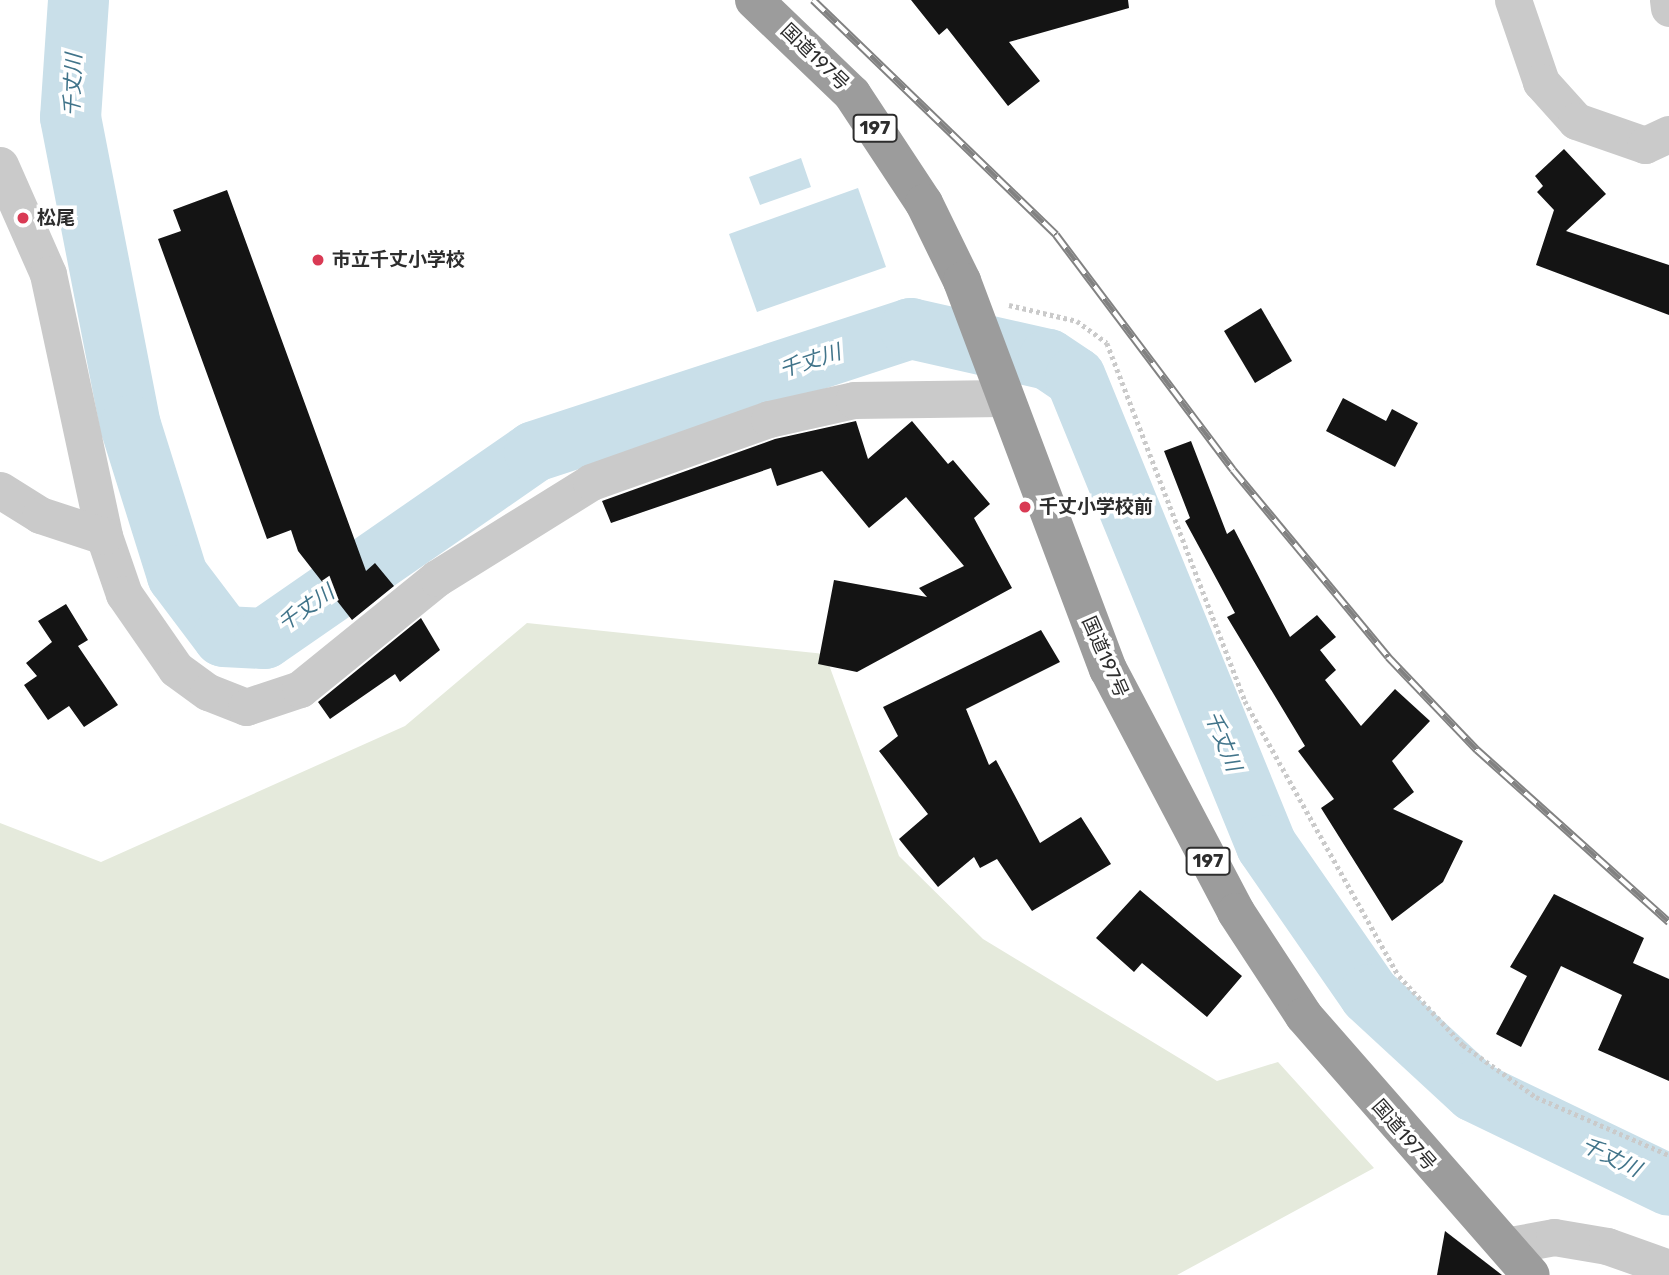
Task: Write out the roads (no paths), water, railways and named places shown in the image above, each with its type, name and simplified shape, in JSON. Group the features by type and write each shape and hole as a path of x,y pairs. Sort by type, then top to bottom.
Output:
{"highway":[{"name":"国道197号","path":"754,0 852,94 924,204 965,288 999,389 1108,669 1236,912 1304,1016 1531,1275"}],"street":[{"path":"1513,0 1541,82 1569,115 1645,145 1669,134"},
{"path":"1668,0 1669,8"},
{"path":"0,165 48,274 104,536 124,594 149,638 208,692 246,707 300,689 437,578 591,482 769,419 853,400 999,389"},
{"path":"0,490 40,515 104,536"},
{"path":"1505,1246 1554,1237 1607,1246 1669,1268"}],"water":[{"path":"801,158 811,187 760,205 749,177"},
{"path":"858,188 886,267 757,312 729,234"}],"waterway":[{"name":"千丈川","path":"78,0 70,117 130,425 177,575 223,636 264,638 534,451 910,328 1048,359 1075,377 1266,845 1369,994 1474,1091 1669,1185"}],"railway":[{"path":"813,0 1056,235 1233,470 1388,657 1477,750 1669,922"}],"place":[{"name":"松尾","path":"23,218"},
{"name":"市立千丈小学校","path":"318,260"},
{"name":"千丈小学校前","path":"1025,507"}]}
